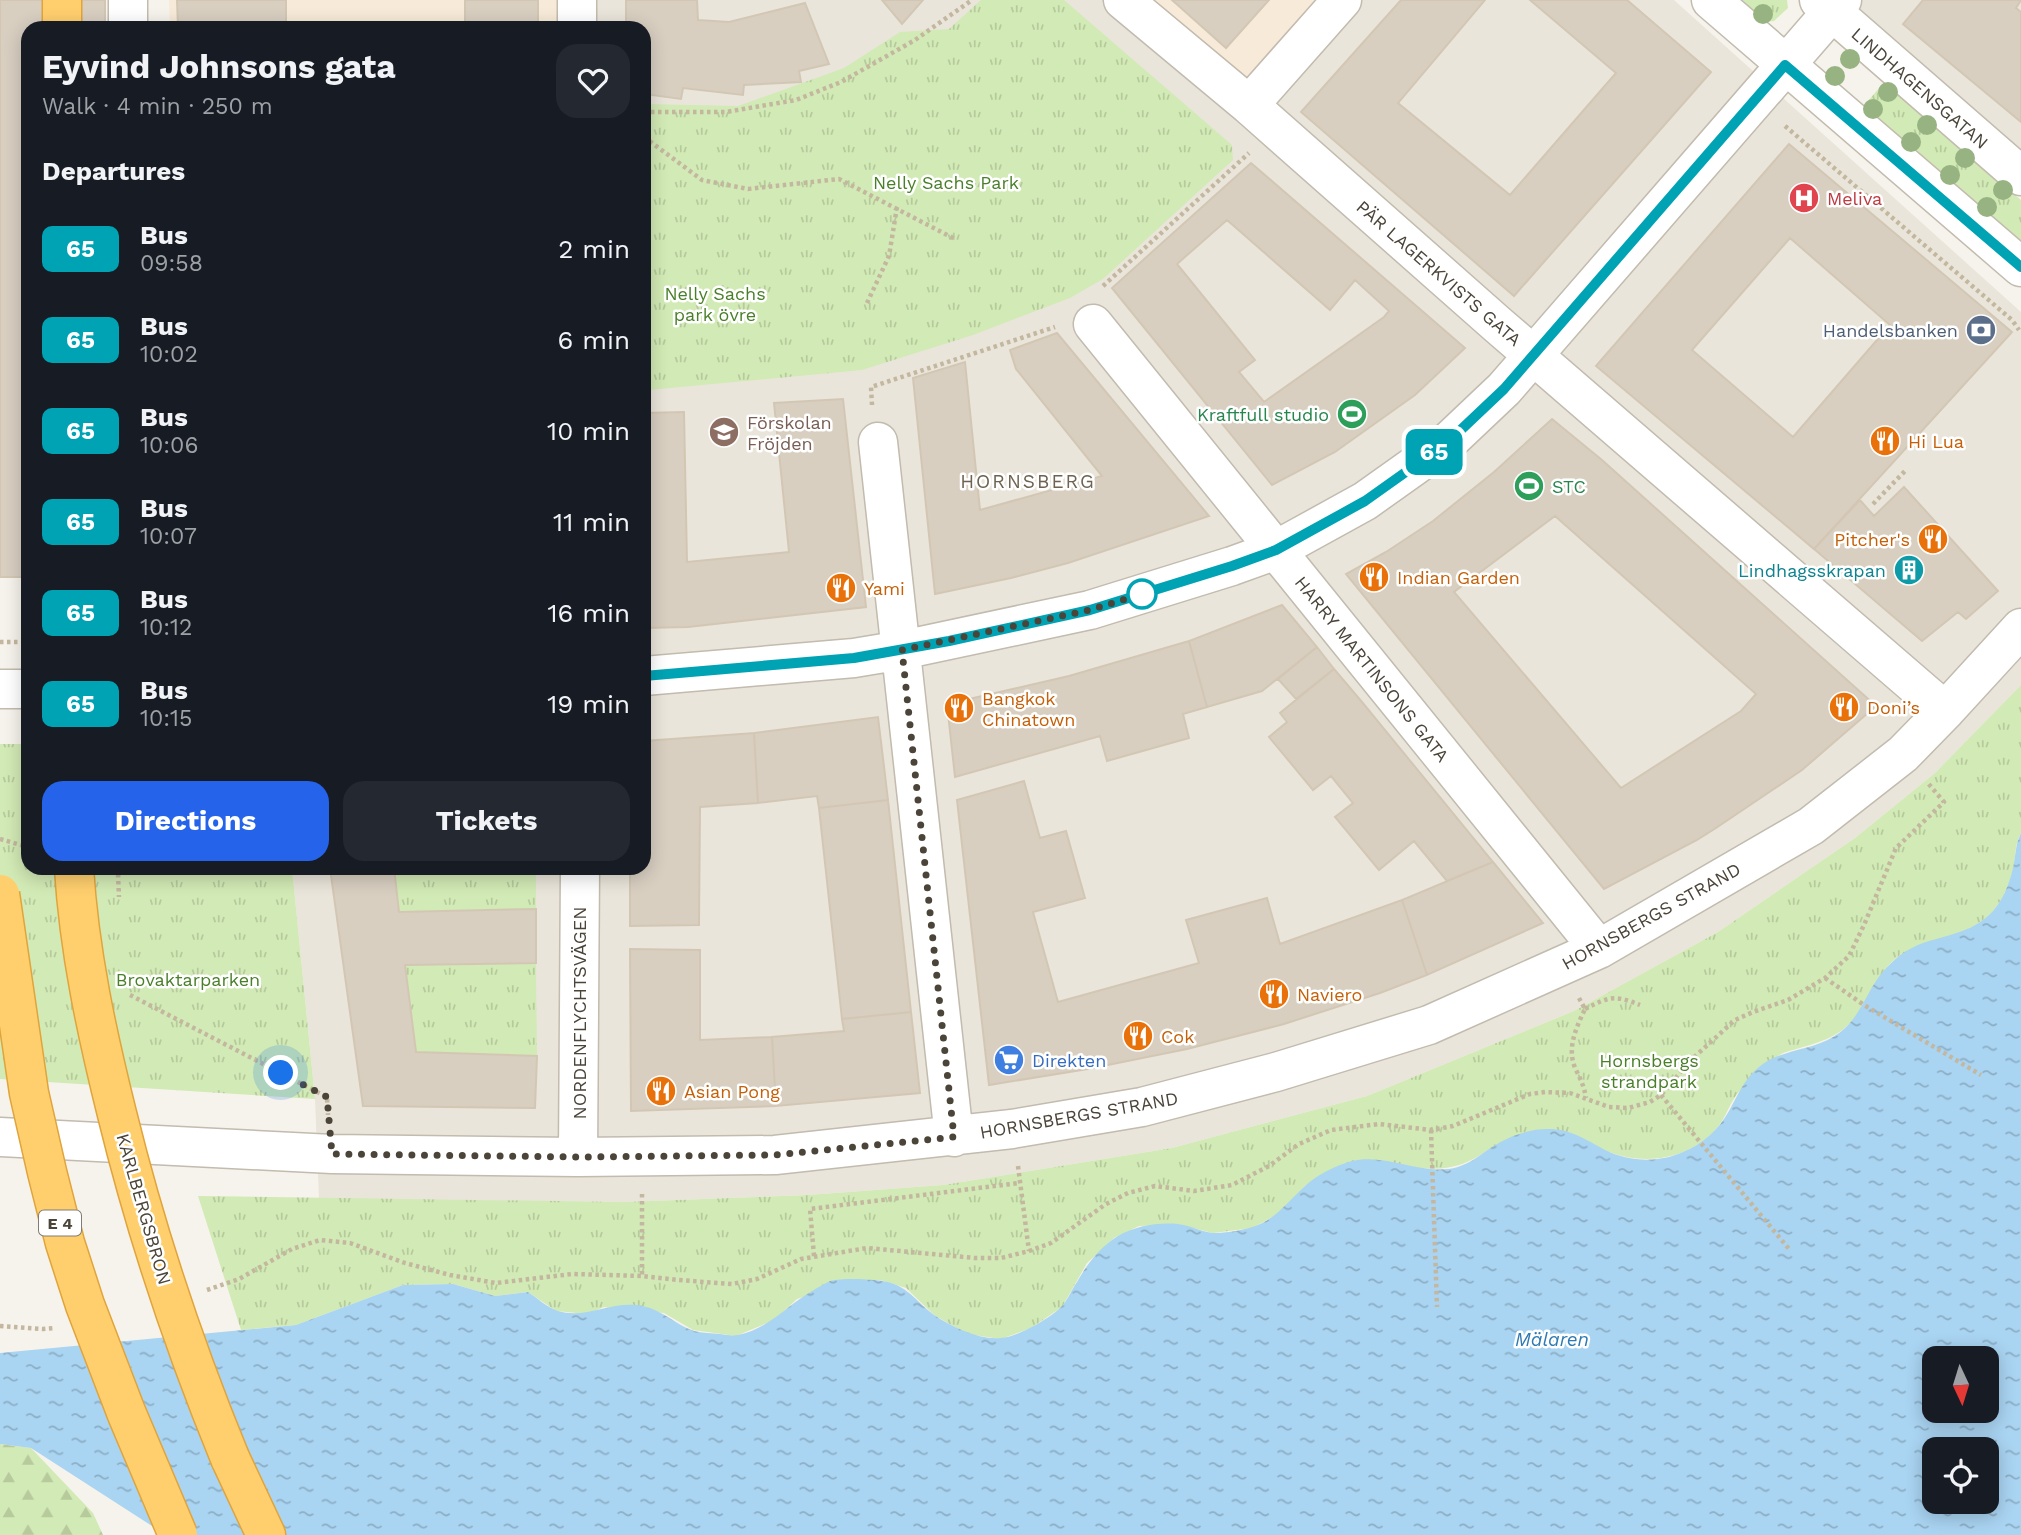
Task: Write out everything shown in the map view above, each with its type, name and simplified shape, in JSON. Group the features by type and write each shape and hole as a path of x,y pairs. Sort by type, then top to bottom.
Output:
{"highway":[{"path":"62,0 62,21"},
{"name":"KARLBERGSBRON","path":"88,875 76,904 106,1068 134,1182 163,1279 203,1394 266,1535"},
{"name":"E 4","path":"0,894 29,1093 65,1243 126,1412 178,1535"}],"street":[{"path":"128,0 128,21"},
{"path":"577,0 577,21"},
{"name":"PÄR LAGERKVISTS GATA","path":"1123,0 1262,117 1945,711"},
{"path":"1262,117 1342,0"},
{"path":"1711,0 2021,267"},
{"path":"651,675 854,658 1090,610 1276,550 1365,501 1448,442 1504,389 1785,65 1831,4"},
{"name":"LINDHAGENSGATAN","path":"1831,4 2021,176"},
{"name":"HARRY MARTINSONS GATA","path":"1083,313 1599,949"},
{"path":"878,442 954,1137"},
{"name":"HORNSBERGS STRAND","path":"0,1137 332,1154 578,1157 775,1155 954,1137 1142,1107 1276,1072 1429,1025 1599,949 1811,826 1903,754 2021,628"},
{"path":"0,689 21,689"},
{"name":"NORDENFLYCHTSVÄGEN","path":"578,1157 580,875"}],"path":[{"path":"651,111 726,112 796,100 841,82 915,40 972,0"},
{"path":"872,402 871,387 1083,313 1262,117"},
{"path":"1787,128 2012,320 2019,330"},
{"path":"651,142 702,180 748,189 839,179 956,239"},
{"path":"867,303 889,256 897,207"},
{"path":"1873,504 1905,471"},
{"path":"0,642 21,642"},
{"path":"202,1292 239,1279 292,1250 320,1240 350,1243 416,1266 496,1283 572,1274 642,1276 732,1284 757,1279 801,1259 867,1248 1001,1258 1051,1243 1106,1204 1128,1193 1156,1186 1194,1191 1232,1185 1269,1166 1299,1144 1331,1130 1379,1124 1431,1130 1453,1126 1530,1094 1545,1092 1570,1093 1609,1107 1628,1108 1650,1102 1661,1095 1691,1060 1735,1020 1788,1000 1825,978 1849,956 1896,848 1944,802 1922,775"},
{"path":"0,839 21,845"},
{"path":"118,875 119,900"},
{"path":"1825,978 1864,1005 1981,1074"},
{"path":"120,989 327,1097 332,1154"},
{"path":"1577,994 1585,1009"},
{"path":"1586,1098 1584,1084 1574,1068 1571,1049 1574,1031 1585,1009 1602,1000 1620,997 1640,1005"},
{"path":"1661,1095 1789,1249"},
{"path":"1431,1130 1437,1307"},
{"path":"1017,1159 1029,1251"},
{"path":"814,1256 810,1209 1020,1183"},
{"path":"642,1193 642,1276"},
{"path":"0,1326 43,1329 65,1327"}],"shaded area":[{"path":"169,0 584,0 584,21 170,21"},
{"path":"584,0 1674,0 2021,312 2021,685 1935,773 1855,838 1718,932 1574,1011 1367,1096 1172,1148 943,1185 808,1195 624,1202 319,1199 315,1099 293,875 651,875 651,21 584,21"},
{"path":"1126,0 1337,0 1247,101"},
{"path":"1841,0 2021,0 2021,155"}],"green space":[{"name":"Nelly Sachs Park","path":"981,0 1064,0 1232,145 1233,160 1103,279 1070,298 973,335 862,370 651,390 651,104 738,106 844,68 900,32 949,29"},
{"path":"1739,0 1787,0 1788,8 1774,21 1765,22"},
{"path":"1885,81 2021,200 2021,243 1863,107"},
{"name":"Hornsbergs strandpark","path":"2021,685 2021,833 2009,883 1996,907 1970,928 1917,946 1894,960 1882,974 1858,1014 1846,1027 1826,1039 1779,1055 1738,1093 1716,1129 1705,1139 1680,1153 1666,1157 1637,1159 1609,1152 1489,1149 1465,1163 1448,1168 1420,1168 1306,1185 1278,1214 1252,1228 1213,1233 1177,1224 1139,1226 1114,1238 1087,1263 1062,1307 1031,1328 1001,1339 967,1334 934,1315 906,1288 880,1280 855,1280 797,1299 774,1320 736,1336 693,1330 664,1313 604,1307 587,1314 556,1311 528,1292 495,1296 453,1284 403,1285 296,1325 241,1330 198,1196 624,1202 808,1195 943,1185 1172,1148 1367,1096 1574,1011 1718,932 1855,838 1935,773"},
{"name":"Brovaktarparken","path":"0,744 21,744 21,875 293,875 315,1099 0,1079"},
{"path":"395,875 536,875 536,909 399,912"},
{"path":"536,963 537,1056 416,1052 405,965"},
{"path":"0,1444 31,1448 93,1513 103,1535 0,1535"}],"water":[{"name":"Mälaren","path":"2021,833 2021,1535 166,1535 31,1448 0,1444 0,1353 296,1325 403,1285 453,1284 495,1296 528,1292 550,1308 568,1313 637,1305 653,1309 694,1331 734,1335 759,1327 830,1281 885,1281 901,1287 934,1315 957,1328 975,1335 1001,1338 1025,1331 1058,1310 1094,1256 1111,1240 1139,1227 1163,1224 1182,1225 1213,1233 1249,1228 1280,1211 1315,1178 1352,1161 1379,1160 1431,1169 1458,1167 1516,1135 1545,1129 1565,1131 1624,1157 1644,1160 1674,1156 1697,1145 1715,1130 1725,1118 1745,1082 1759,1067 1777,1057 1824,1042 1848,1026 1879,977 1899,956 1918,945 1970,928 1989,915 1998,905 2007,887"}],"building":[{"path":"0,0 105,0 105,21 21,21 21,577 0,577"},
{"path":"177,0 286,0 286,21 178,21"},
{"path":"465,0 538,0 538,21 465,21"},
{"path":"626,0 697,0 698,20 729,22 805,3 829,64 799,71 801,82 744,85 743,95 683,88 681,99 651,95 651,21 626,21"},
{"path":"882,0 923,0 902,24"},
{"path":"1172,0 1269,0 1226,48"},
{"path":"1401,0 1485,0 1398,103 1510,195 1616,73 1530,0 1627,0 1711,72 1514,296 1301,112"},
{"path":"1923,0 2021,0 2016,8 2021,12 2021,122 1903,24"},
{"path":"1789,144 2012,332 1814,549 1596,366","holes":["1790,238 1890,325 1793,437 1692,350"]},
{"path":"1251,163 1465,348 1415,395 1335,452 1272,485 1112,288","holes":["1227,220 1330,310 1355,280 1389,311 1264,402 1239,372 1255,360 1177,264"]},
{"path":"1057,333 1209,516 1068,563 935,594 913,378 965,362 980,510 1102,476 1016,369 1010,350"},
{"path":"843,399 866,607 688,627 651,628 651,413 684,412 687,562 789,552 774,403"},
{"path":"1552,419 1602,460 1876,706 1802,770 1716,828 1604,889 1346,574 1433,521 1494,472","holes":["1555,516 1756,694 1741,711 1621,788 1454,592"]},
{"name":"Lindhagsskrapan","path":"1904,487 1998,591 1966,619 1958,612 1922,641 1814,549 1860,500 1874,516"},
{"path":"1282,605 1317,647 1262,691 1207,707 1189,641"},
{"path":"1189,641 1207,707 1183,714 1189,738 1107,761 1100,736 955,777 947,704 1069,676"},
{"path":"1317,647 1334,669 1296,699 1278,679"},
{"path":"1334,669 1493,862 1447,881 1414,841 1379,870 1335,817 1353,803 1331,776 1313,790 1269,737 1287,722 1280,713"},
{"path":"878,717 888,800 819,808 817,796 758,803 754,733"},
{"path":"754,733 758,803 700,807 699,925 630,926 630,875 651,875 651,740"},
{"path":"1024,781 1040,838 1066,831 1085,898 1033,912 1058,1002 1199,963 1186,920 1267,898 1280,944 1402,900 1427,975 1284,1024 1187,1049 989,1085 957,800"},
{"path":"888,800 911,1012 842,1019 819,808"},
{"path":"1493,862 1543,923 1427,975 1402,900"},
{"path":"331,875 395,875 399,912 536,909 536,963 405,965 416,1052 537,1056 535,1108 363,1106"},
{"path":"630,949 700,950 700,1040 772,1037 776,1106 631,1111"},
{"path":"911,1012 920,1093 776,1106 772,1037 844,1031 842,1019"}],"bus line":[{"name":"65","path":"651,675 854,658 949,641 1090,610 1276,550 1365,501 1448,442 1504,389 1785,65 2021,267"}],"place":[{"name":"Meliva","path":"1804,198"},
{"name":"Handelsbanken","path":"1981,330"},
{"name":"Kraftfull studio","path":"1352,414"},
{"name":"Förskolan Fröjden","path":"724,432"},
{"name":"Hi Lua","path":"1885,441"},
{"name":"STC","path":"1529,486"},
{"name":"Pitcher's","path":"1933,539"},
{"name":"Lindhagsskrapan","path":"1909,570"},
{"name":"Indian Garden","path":"1374,577"},
{"name":"Yami","path":"841,588"},
{"name":"Doni’s","path":"1844,707"},
{"name":"Bangkok Chinatown","path":"959,708"},
{"name":"Naviero","path":"1274,994"},
{"name":"Cok","path":"1138,1036"},
{"name":"Direkten","path":"1009,1060"},
{"name":"Asian Pong","path":"661,1091"}],"district":[{"name":"HORNSBERG","path":"1028,481"}],"route":[{"path":"281,1073 327,1097 332,1154 578,1157 775,1155 954,1137 902,650 1090,610 1142,594"}],"park label":[{"name":"Nelly Sachs park övre","path":"715,303"}]}
